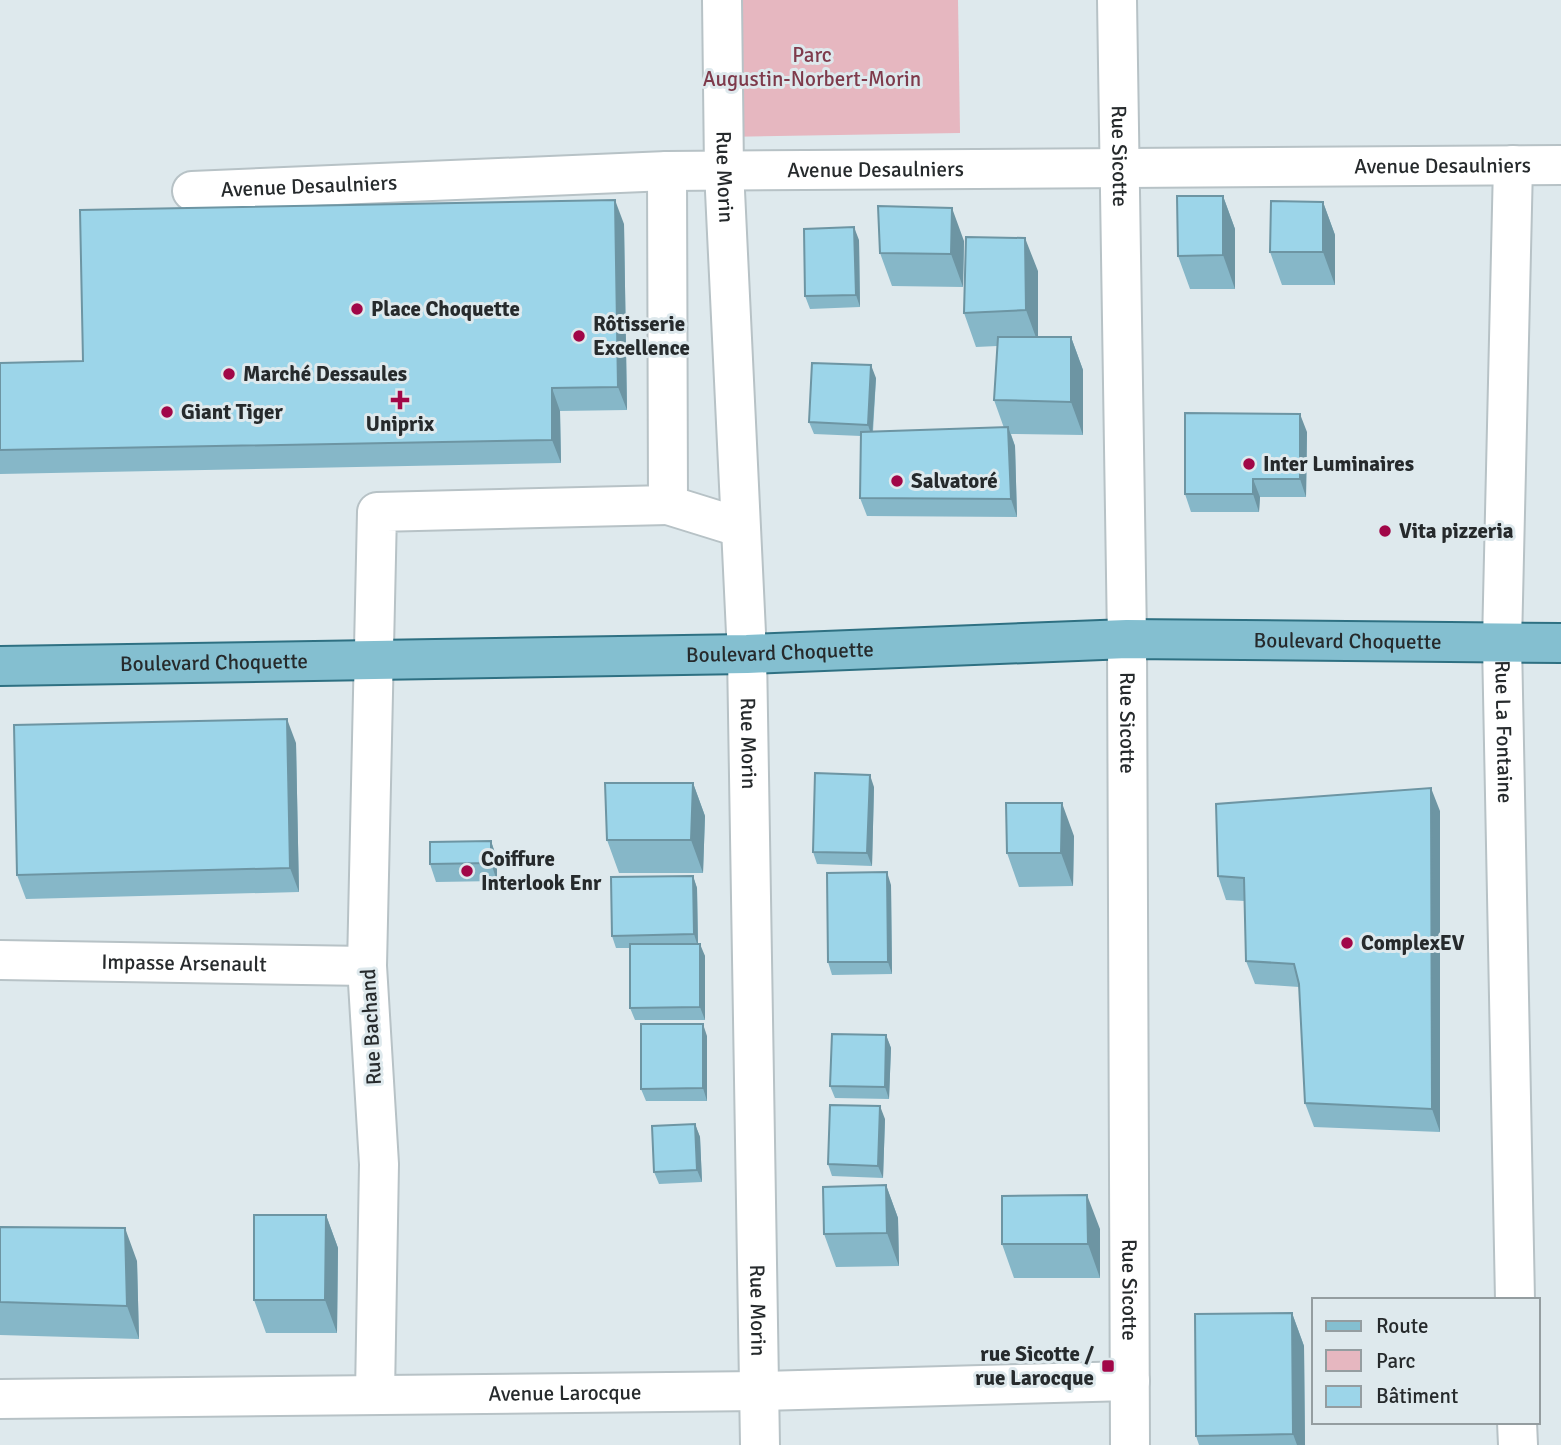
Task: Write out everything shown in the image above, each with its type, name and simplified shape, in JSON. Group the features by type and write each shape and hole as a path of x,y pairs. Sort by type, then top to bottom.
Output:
{"main road":[{"name":"Boulevard Choquette","path":"0,666 747,654 1127,639 1561,643"}],"street":[{"name":"Rue Morin","path":"722,0 724,170 747,654 760,1445"},
{"name":"Rue Sicotte","path":"1117,0 1127,639 1130,1445"},
{"name":"Rue La Fontaine","path":"1513,165 1502,643 1515,1298"},
{"name":"Avenue Desaulniers","path":"192,191 667,171 1561,165"},
{"path":"667,171 668,505 739,527"},
{"name":"Rue Bachand","path":"375,1394 379,1164 367,966 376,660 377,512 668,505"},
{"name":"Impasse Arsenault","path":"0,960 367,966"},
{"name":"Avenue Larocque","path":"0,1399 760,1391 1130,1381"},
{"path":"1517,1424 1518,1445"}],"green space":[{"name":"Parc Augustin-Norbert-Morin","path":"722,0 958,0 960,133 723,137"}],"building":[{"path":"1177,196 1223,196 1223,255 1178,256"},
{"name":"Place Choquette","path":"615,200 618,387 552,388 552,440 0,450 0,363 83,361 80,210"},
{"path":"1271,201 1323,202 1323,252 1270,252"},
{"path":"878,206 952,208 951,254 880,253"},
{"path":"854,227 856,295 805,296 804,229"},
{"path":"966,237 1025,238 1026,310 964,313"},
{"path":"998,337 1071,337 1071,402 994,400"},
{"path":"812,363 871,365 868,425 809,422"},
{"name":"Inter Luminaires","path":"1185,413 1300,414 1300,479 1253,479 1253,494 1185,494"},
{"path":"1008,427 1011,499 860,498 861,432"},
{"path":"287,719 290,868 17,875 14,725"},
{"path":"815,773 870,775 867,853 813,852"},
{"path":"605,783 693,783 691,840 607,840"},
{"name":"ComplexEV","path":"1431,788 1432,1109 1305,1103 1299,984 1294,964 1246,961 1244,878 1218,876 1216,804"},
{"path":"1006,803 1062,803 1061,853 1007,853"},
{"path":"491,841 491,863 430,864 430,842"},
{"path":"887,872 888,962 828,962 827,873"},
{"path":"693,876 694,934 612,936 611,877"},
{"path":"630,944 700,944 700,1007 630,1008"},
{"path":"641,1024 703,1024 703,1088 641,1089"},
{"path":"832,1034 886,1035 885,1087 830,1086"},
{"path":"830,1105 880,1106 878,1166 828,1164"},
{"path":"695,1124 697,1170 654,1172 652,1126"},
{"path":"886,1185 887,1233 824,1234 823,1187"},
{"path":"1087,1195 1088,1244 1002,1244 1002,1196"},
{"path":"254,1215 326,1215 325,1300 254,1300"},
{"path":"0,1227 125,1228 127,1306 0,1302"},
{"path":"1292,1313 1293,1434 1196,1436 1195,1314"}],"place":[{"name":"Place Choquette","path":"357,309"},
{"name":"Rôtisserie Excellence","path":"579,336"},
{"name":"Marché Dessaules","path":"229,374"},
{"name":"Uniprix","path":"400,400"},
{"name":"Giant Tiger","path":"167,412"},
{"name":"Inter Luminaires","path":"1249,464"},
{"name":"Salvatoré","path":"897,481"},
{"name":"Vita pizzeria","path":"1385,531"},
{"name":"Coiffure Interlook Enr","path":"467,871"},
{"name":"ComplexEV","path":"1347,943"},
{"name":"rue Sicotte / rue Larocque","path":"1108,1366"}]}
